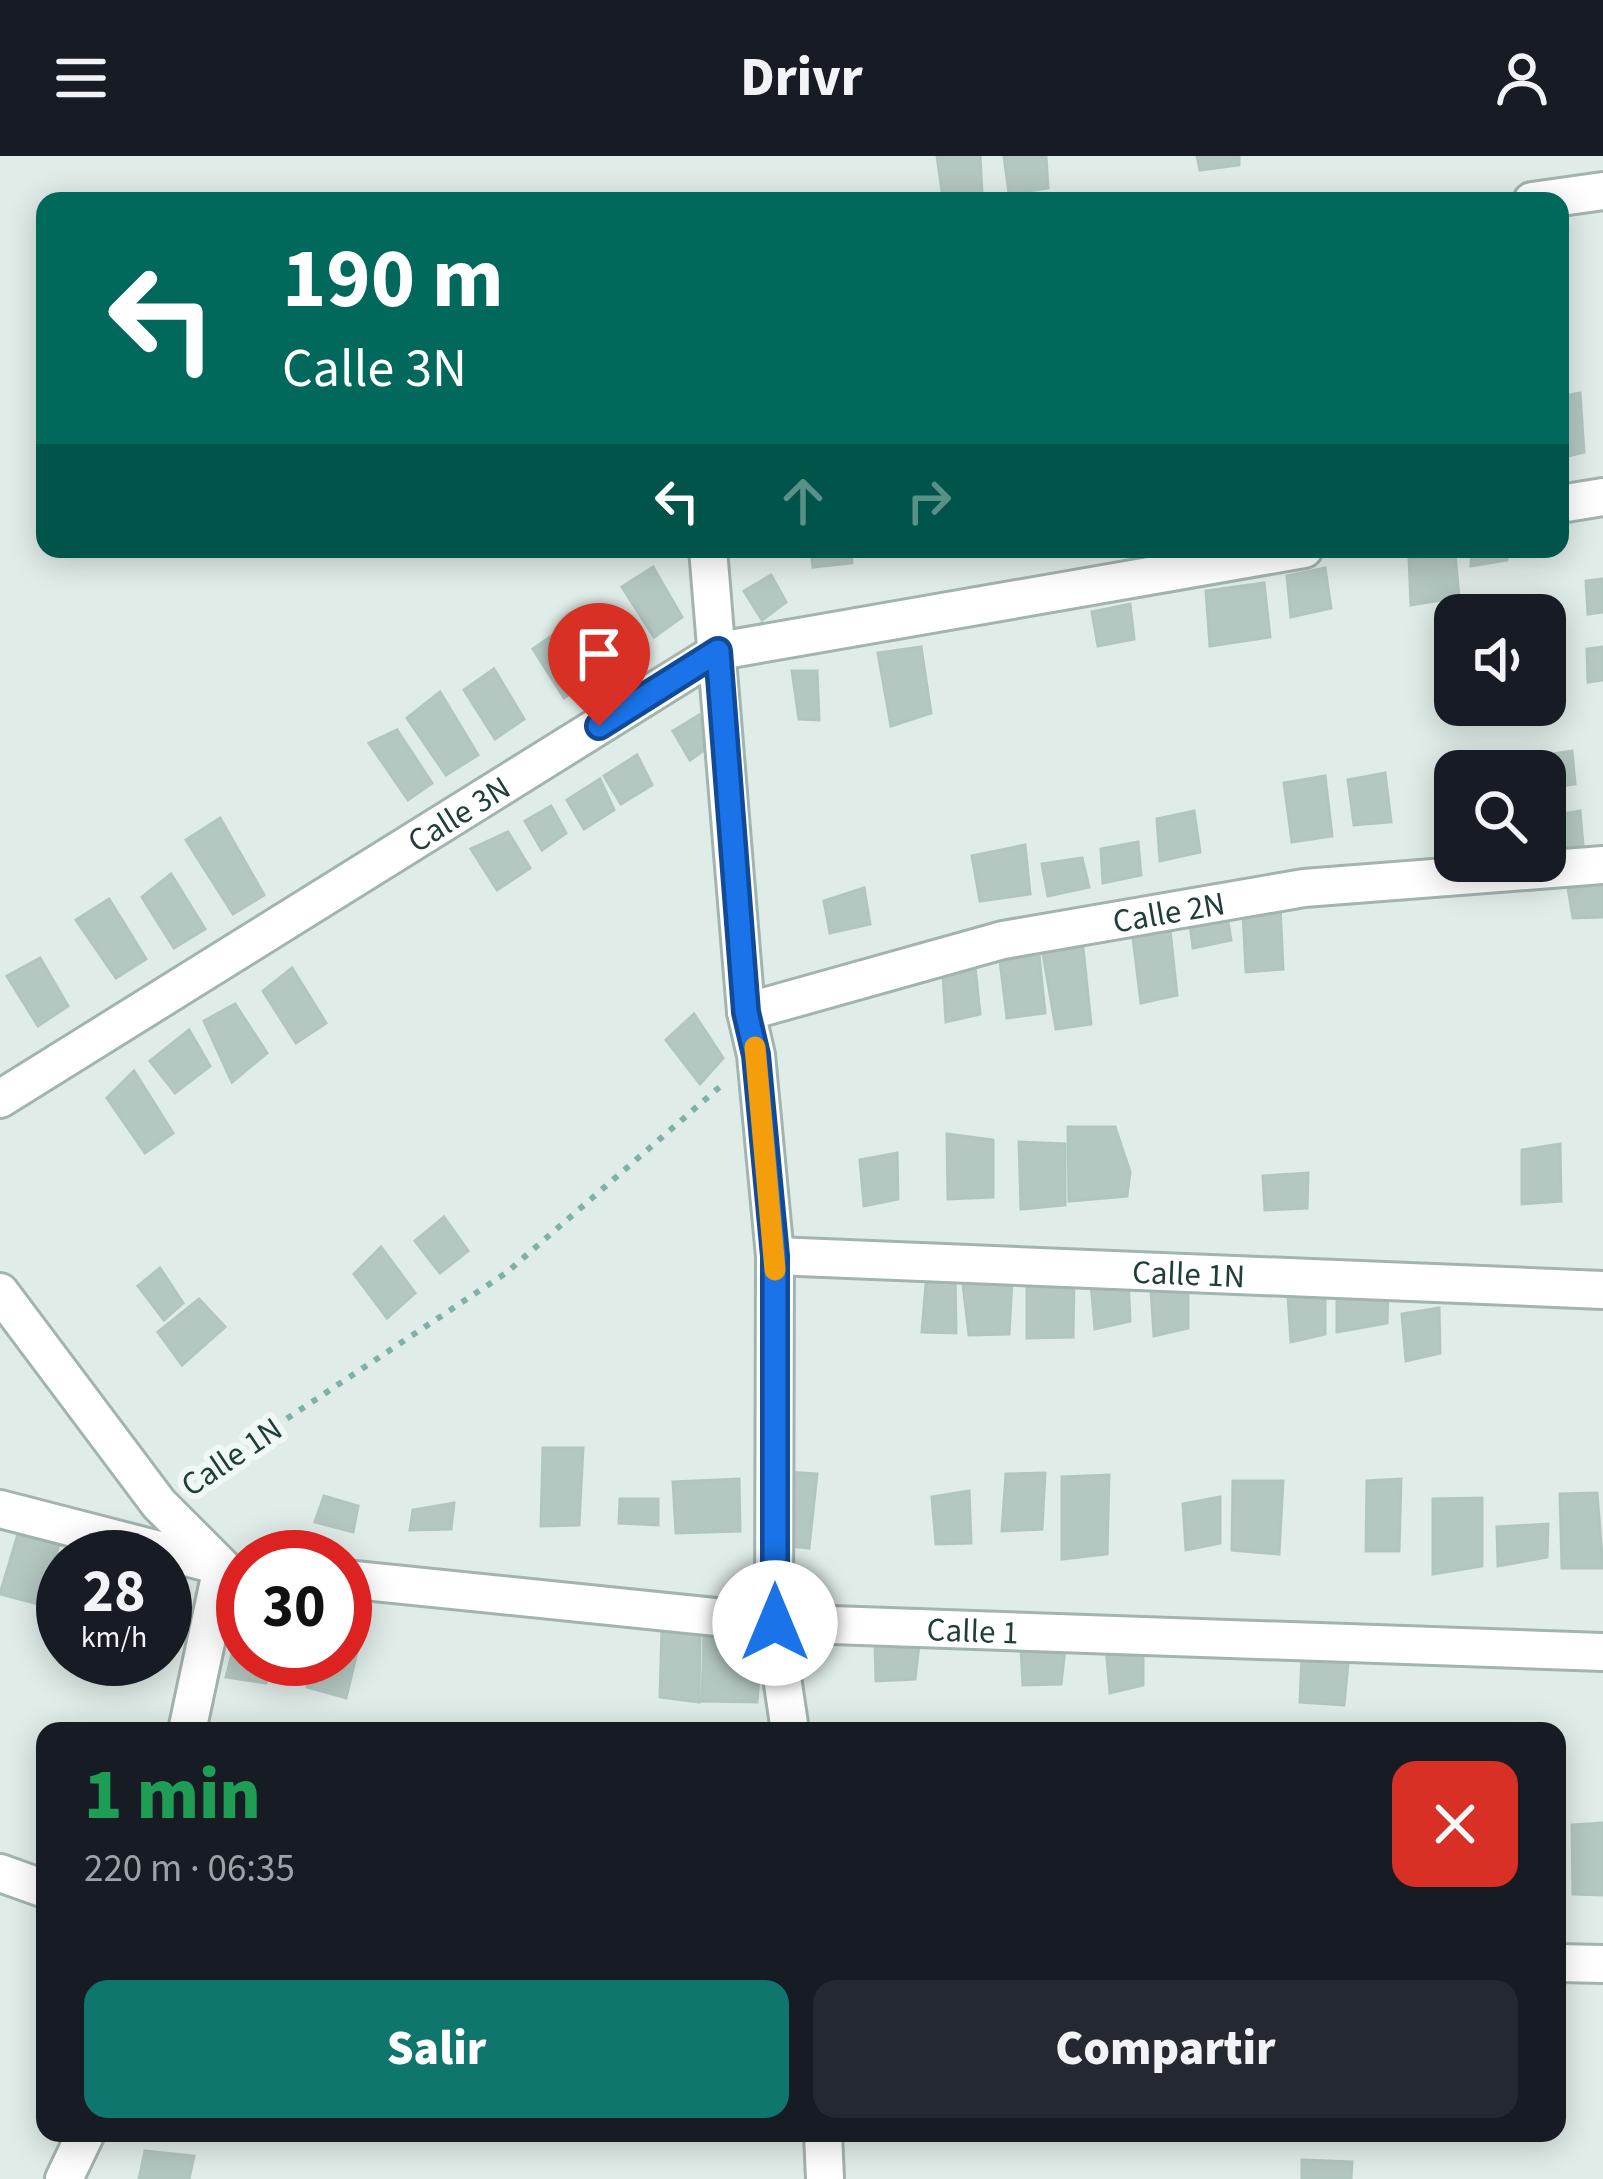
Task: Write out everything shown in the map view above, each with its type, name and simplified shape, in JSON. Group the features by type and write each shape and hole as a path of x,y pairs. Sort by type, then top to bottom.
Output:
{"street":[{"path":"1569,196 1603,191"},
{"path":"1569,503 1603,497"},
{"path":"709,558 746,1012 756,1055 775,1256 775,1623 789,1722"},
{"name":"Calle 3N","path":"0,1099 718,651 1252,558"},
{"name":"Calle 2N","path":"746,1012 1003,940 1304,888 1603,865"},
{"name":"Calle 1N","path":"775,1256 1603,1290"},
{"path":"0,1292 159,1504 216,1553"},
{"path":"0,1509 216,1564"},
{"name":"Calle 1","path":"372,1582 775,1623 1603,1652"},
{"path":"190,1722 216,1628"},
{"path":"0,1873 36,1886"},
{"path":"1566,1963 1603,1964"},
{"path":"64,2179 82,2142"},
{"path":"824,2142 824,2179"}],"path":[{"name":"Calle 1N","path":"159,1504 506,1273 756,1055"}],"building":[{"path":"937,156 980,156 982,192 942,192"},
{"path":"1004,156 1046,156 1048,188 1009,192"},
{"path":"1197,156 1239,156 1239,165 1200,170"},
{"path":"1580,393 1584,452 1569,456 1569,395"},
{"path":"812,558 852,558 852,563 813,567"},
{"path":"1409,558 1455,558 1459,594 1434,594 1434,601 1411,605"},
{"path":"1471,558 1507,558 1507,560 1471,566"},
{"path":"653,567 682,617 654,637 622,587"},
{"path":"1325,568 1331,608 1291,617 1287,576"},
{"path":"771,575 786,602 762,620 744,591"},
{"path":"1603,579 1603,612 1588,614 1586,581"},
{"path":"1264,583 1270,637 1210,646 1206,591"},
{"path":"1130,604 1134,639 1098,646 1092,612"},
{"path":"625,622 640,649 616,666 598,638"},
{"path":"563,628 593,679 564,698 533,649"},
{"path":"921,647 931,713 891,726 878,653"},
{"path":"1603,647 1603,680 1588,682 1587,649"},
{"path":"494,669 524,719 495,739 464,690"},
{"path":"792,671 817,671 819,720 799,719"},
{"path":"440,692 478,755 446,775 407,718"},
{"path":"699,715 714,743 690,760 673,731"},
{"path":"397,730 432,783 408,800 369,743"},
{"path":"1572,751 1575,784 1566,785 1566,752"},
{"path":"637,755 652,785 621,804 604,776"},
{"path":"1385,773 1391,822 1354,825 1348,780"},
{"path":"1325,776 1332,836 1292,842 1284,783"},
{"path":"600,779 614,810 584,829 567,800"},
{"path":"551,806 566,833 542,850 525,821"},
{"path":"1194,811 1200,852 1160,861 1157,819"},
{"path":"1580,811 1583,845 1566,847 1566,813"},
{"path":"220,818 264,895 233,914 186,840"},
{"path":"508,832 530,868 497,890 471,849"},
{"path":"1138,842 1141,875 1103,883 1101,849"},
{"path":"1025,845 1030,894 980,901 972,856"},
{"path":"1082,858 1089,887 1048,896 1042,864"},
{"path":"171,874 205,929 174,948 142,897"},
{"path":"1603,885 1603,917 1573,918 1568,888"},
{"path":"864,888 870,924 830,933 824,901"},
{"path":"109,899 146,959 116,978 76,920"},
{"path":"1280,905 1283,969 1246,972 1243,913"},
{"path":"1227,916 1231,940 1193,948 1190,924"},
{"path":"1170,930 1177,995 1141,1003 1133,938"},
{"path":"1083,948 1091,1024 1056,1029 1043,954"},
{"path":"1039,955 1045,1013 1007,1018 1000,961"},
{"path":"40,958 68,1006 38,1026 7,976"},
{"path":"975,967 980,1014 946,1022 943,975"},
{"path":"292,968 326,1023 296,1043 263,991"},
{"path":"235,1004 267,1053 232,1082 204,1021"},
{"path":"694,1014 723,1058 700,1084 666,1040"},
{"path":"189,1030 210,1066 175,1093 150,1061"},
{"path":"134,1071 173,1133 145,1153 107,1098"},
{"path":"1068,1127 1115,1127 1130,1172 1127,1196 1069,1201"},
{"path":"947,1134 993,1140 993,1197 948,1199"},
{"path":"1019,1142 1065,1144 1065,1205 1021,1209"},
{"path":"1560,1144 1561,1201 1522,1204 1522,1150"},
{"path":"897,1153 898,1199 864,1206 860,1160"},
{"path":"1308,1173 1307,1208 1265,1210 1263,1176"},
{"path":"444,1217 468,1251 440,1273 415,1241"},
{"path":"381,1247 415,1293 387,1318 354,1274"},
{"path":"160,1268 183,1303 164,1320 138,1286"},
{"path":"955,1275 956,1333 922,1332 926,1283"},
{"path":"1128,1276 1130,1321 1095,1329 1091,1283"},
{"path":"1074,1278 1073,1337 1027,1338 1027,1284"},
{"path":"1012,1280 1009,1334 969,1335 963,1284"},
{"path":"1188,1283 1188,1328 1154,1336 1151,1290"},
{"path":"1325,1289 1325,1334 1291,1342 1288,1296"},
{"path":"1388,1290 1387,1323 1337,1332 1337,1292"},
{"path":"199,1299 225,1327 182,1365 158,1332"},
{"path":"1439,1308 1440,1353 1406,1361 1402,1314"},
{"path":"543,1448 583,1448 579,1525 541,1526"},
{"path":"785,1472 817,1474 809,1548 772,1544"},
{"path":"1045,1473 1042,1529 1002,1531 1006,1474"},
{"path":"1109,1475 1107,1554 1062,1559 1062,1477"},
{"path":"739,1479 740,1531 676,1533 673,1482"},
{"path":"1401,1479 1399,1551 1366,1551 1367,1481"},
{"path":"1233,1481 1283,1481 1279,1554 1232,1550"},
{"path":"969,1491 971,1543 936,1544 932,1497"},
{"path":"1597,1493 1603,1568 1562,1568 1560,1494"},
{"path":"324,1496 358,1506 353,1530 315,1522"},
{"path":"1220,1497 1220,1543 1186,1550 1183,1504"},
{"path":"1482,1498 1482,1566 1433,1574 1433,1499"},
{"path":"620,1499 658,1499 658,1525 619,1523"},
{"path":"454,1503 451,1529 410,1530 413,1510"},
{"path":"21,1524 39,1530 36,1603 0,1594"},
{"path":"1548,1524 1547,1557 1498,1566 1497,1527"},
{"path":"662,1628 700,1629 699,1702 660,1697"},
{"path":"704,1633 762,1635 757,1702 702,1701"},
{"path":"1303,1633 1351,1633 1344,1705 1300,1702"},
{"path":"1143,1640 1143,1685 1110,1693 1106,1647"},
{"path":"875,1644 919,1645 915,1679 876,1681"},
{"path":"1021,1649 1065,1649 1061,1684 1023,1685"},
{"path":"307,1686 349,1686 346,1698"},
{"path":"1603,1823 1603,1895 1573,1894 1572,1825"},
{"path":"145,2151 194,2156 189,2179 139,2179"},
{"path":"1302,2160 1352,2162 1351,2179 1302,2179"}],"slow traffic":[{"path":"755,1047 775,1270"}],"route":[{"path":"599,726 718,651 746,1012 756,1055 775,1256 775,1623"}]}
